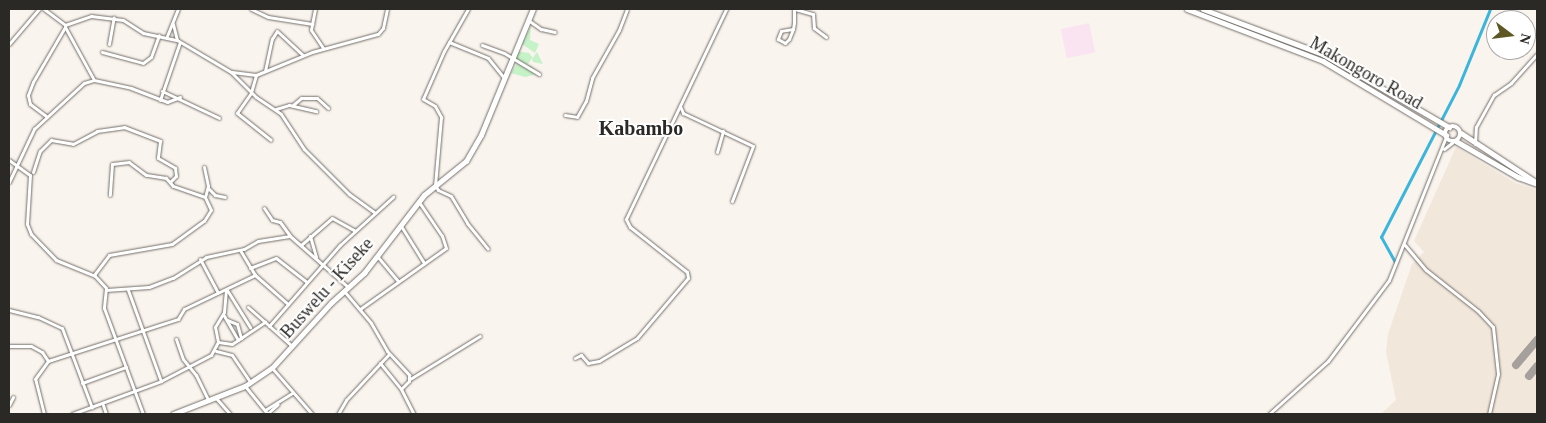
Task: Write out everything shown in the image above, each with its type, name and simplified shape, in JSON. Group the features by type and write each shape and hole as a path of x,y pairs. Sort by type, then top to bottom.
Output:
{"main road":[{"name":"Buswelu - Kiseke","path":"173,414 245,386 272,368 377,256 418,202 471,154 533,9"},
{"name":"Makongoro Road","path":"1187,9 1323,61 1446,136 1518,177 1537,183"},
{"name":"Makongoro Road","path":"1203,9 1323,54 1449,127 1457,127 1461,133 1475,144 1537,183"},
{"path":"1446,136 1449,127"},
{"path":"1455,141 1461,133"}],"street":[{"path":"9,44 39,9"},
{"path":"44,9 65,26 94,80"},
{"path":"167,36 177,9"},
{"path":"251,9 268,17 312,24"},
{"path":"316,9 312,32 324,48"},
{"path":"232,72 256,75 303,55 380,33 387,9"},
{"path":"468,9 449,42 424,99 435,106 441,117 435,185 438,190 451,196 467,223 488,250"},
{"path":"565,115 576,118 586,102 592,78 619,30 627,9"},
{"path":"575,358 581,355 588,363 599,361 637,338 688,278 687,272 630,227 626,219 726,9"},
{"path":"793,29 781,31 778,39 787,42 793,29 794,9 813,14 814,28 826,36"},
{"path":"46,116 30,104 28,96 33,82 65,26 91,16 114,17 128,22 143,33 167,36 178,41 232,72 251,94 276,109 304,149 349,194 375,213"},
{"path":"109,44 114,17"},
{"path":"528,20 541,29 555,32"},
{"path":"160,100 178,41 173,24"},
{"path":"264,71 272,39 277,31 303,55"},
{"path":"102,52 143,63 151,57 159,35"},
{"path":"449,42 488,58 504,78"},
{"path":"482,45 512,57 538,74"},
{"path":"1475,144 1476,127 1494,96 1511,83 1537,54"},
{"path":"256,75 251,94 237,113 271,140"},
{"path":"9,182 27,139 46,116 73,90 94,80 138,89 160,100 174,102 180,97"},
{"path":"162,91 180,97 219,118"},
{"path":"293,105 302,97 317,98 328,108"},
{"path":"276,109 293,105 316,111"},
{"path":"680,105 683,113 748,142 754,148 732,201"},
{"path":"33,172 40,152 51,140 73,144 97,131 124,127 160,141 158,158 175,168 175,178 170,182"},
{"path":"717,152 723,131"},
{"path":"1269,414 1328,361 1389,280 1443,152 1446,136"},
{"path":"1443,152 1455,141"},
{"path":"9,160 30,175 27,224 31,234 61,263 94,275 106,290 104,308 143,414"},
{"path":"94,275 109,255 156,249 181,238 208,217 210,204 205,197 173,186 170,182 146,175 129,162 115,162 112,165 110,195"},
{"path":"204,167 208,188 205,197"},
{"path":"208,188 217,195 225,197"},
{"path":"269,326 355,230 393,197"},
{"path":"360,309 424,262 442,252 446,244 418,202"},
{"path":"264,208 270,219 280,222 290,236 323,264 346,289 389,354 403,366 410,379"},
{"path":"301,245 334,217 355,230"},
{"path":"400,225 424,262"},
{"path":"106,290 128,290 149,287 173,278 200,259 240,250 258,241 290,236"},
{"path":"310,236 316,258"},
{"path":"1404,244 1409,253 1493,327 1498,374 1489,414"},
{"path":"240,250 255,275 288,304"},
{"path":"1400,253 1409,253"},
{"path":"377,256 398,281"},
{"path":"250,268 276,258 307,282"},
{"path":"200,259 218,293"},
{"path":"44,414 35,379 48,361 143,331 163,321 178,319 184,309 255,275"},
{"path":"128,290 161,381"},
{"path":"72,414 103,405 191,368 216,351 218,342 216,327 223,314 226,290"},
{"path":"226,290 250,327"},
{"path":"248,306 292,347"},
{"path":"9,310 60,326 92,408"},
{"path":"223,314 239,339"},
{"path":"226,320 237,324 239,339"},
{"path":"218,342 230,344 265,322"},
{"path":"401,389 410,379 480,336"},
{"path":"176,339 184,362 191,368 208,401"},
{"path":"9,346 31,346 42,352 48,361"},
{"path":"216,351 232,355 250,383"},
{"path":"338,414 346,400 389,354"},
{"path":"380,363 401,389 414,414"},
{"path":"82,383 126,367"},
{"path":"272,368 310,414"},
{"path":"245,386 267,413 292,393"},
{"path":"9,405 13,397"},
{"path":"216,398 230,414"},
{"path":"103,405 106,414"}],"shaded area":[{"path":"1089,23 1095,52 1067,58 1061,29"},
{"path":"1456,147 1515,183 1537,190 1537,414 1381,414 1396,400 1386,352 1388,334 1412,264 1424,252 1414,241"}],"green space":[{"path":"531,26 530,40 539,44 535,53 522,44"},
{"path":"517,51 529,53 533,58 537,52 543,64 533,62 532,58 528,64 514,62"},
{"path":"518,62 532,66 537,74 525,77 511,73"}],"waterway":[{"path":"1395,262 1381,237 1459,85 1490,9"}],"taxiway":[{"path":"1516,365 1537,340"},
{"path":"1529,376 1537,366"}],"district":[{"name":"Kabambo","path":"641,128"}]}
